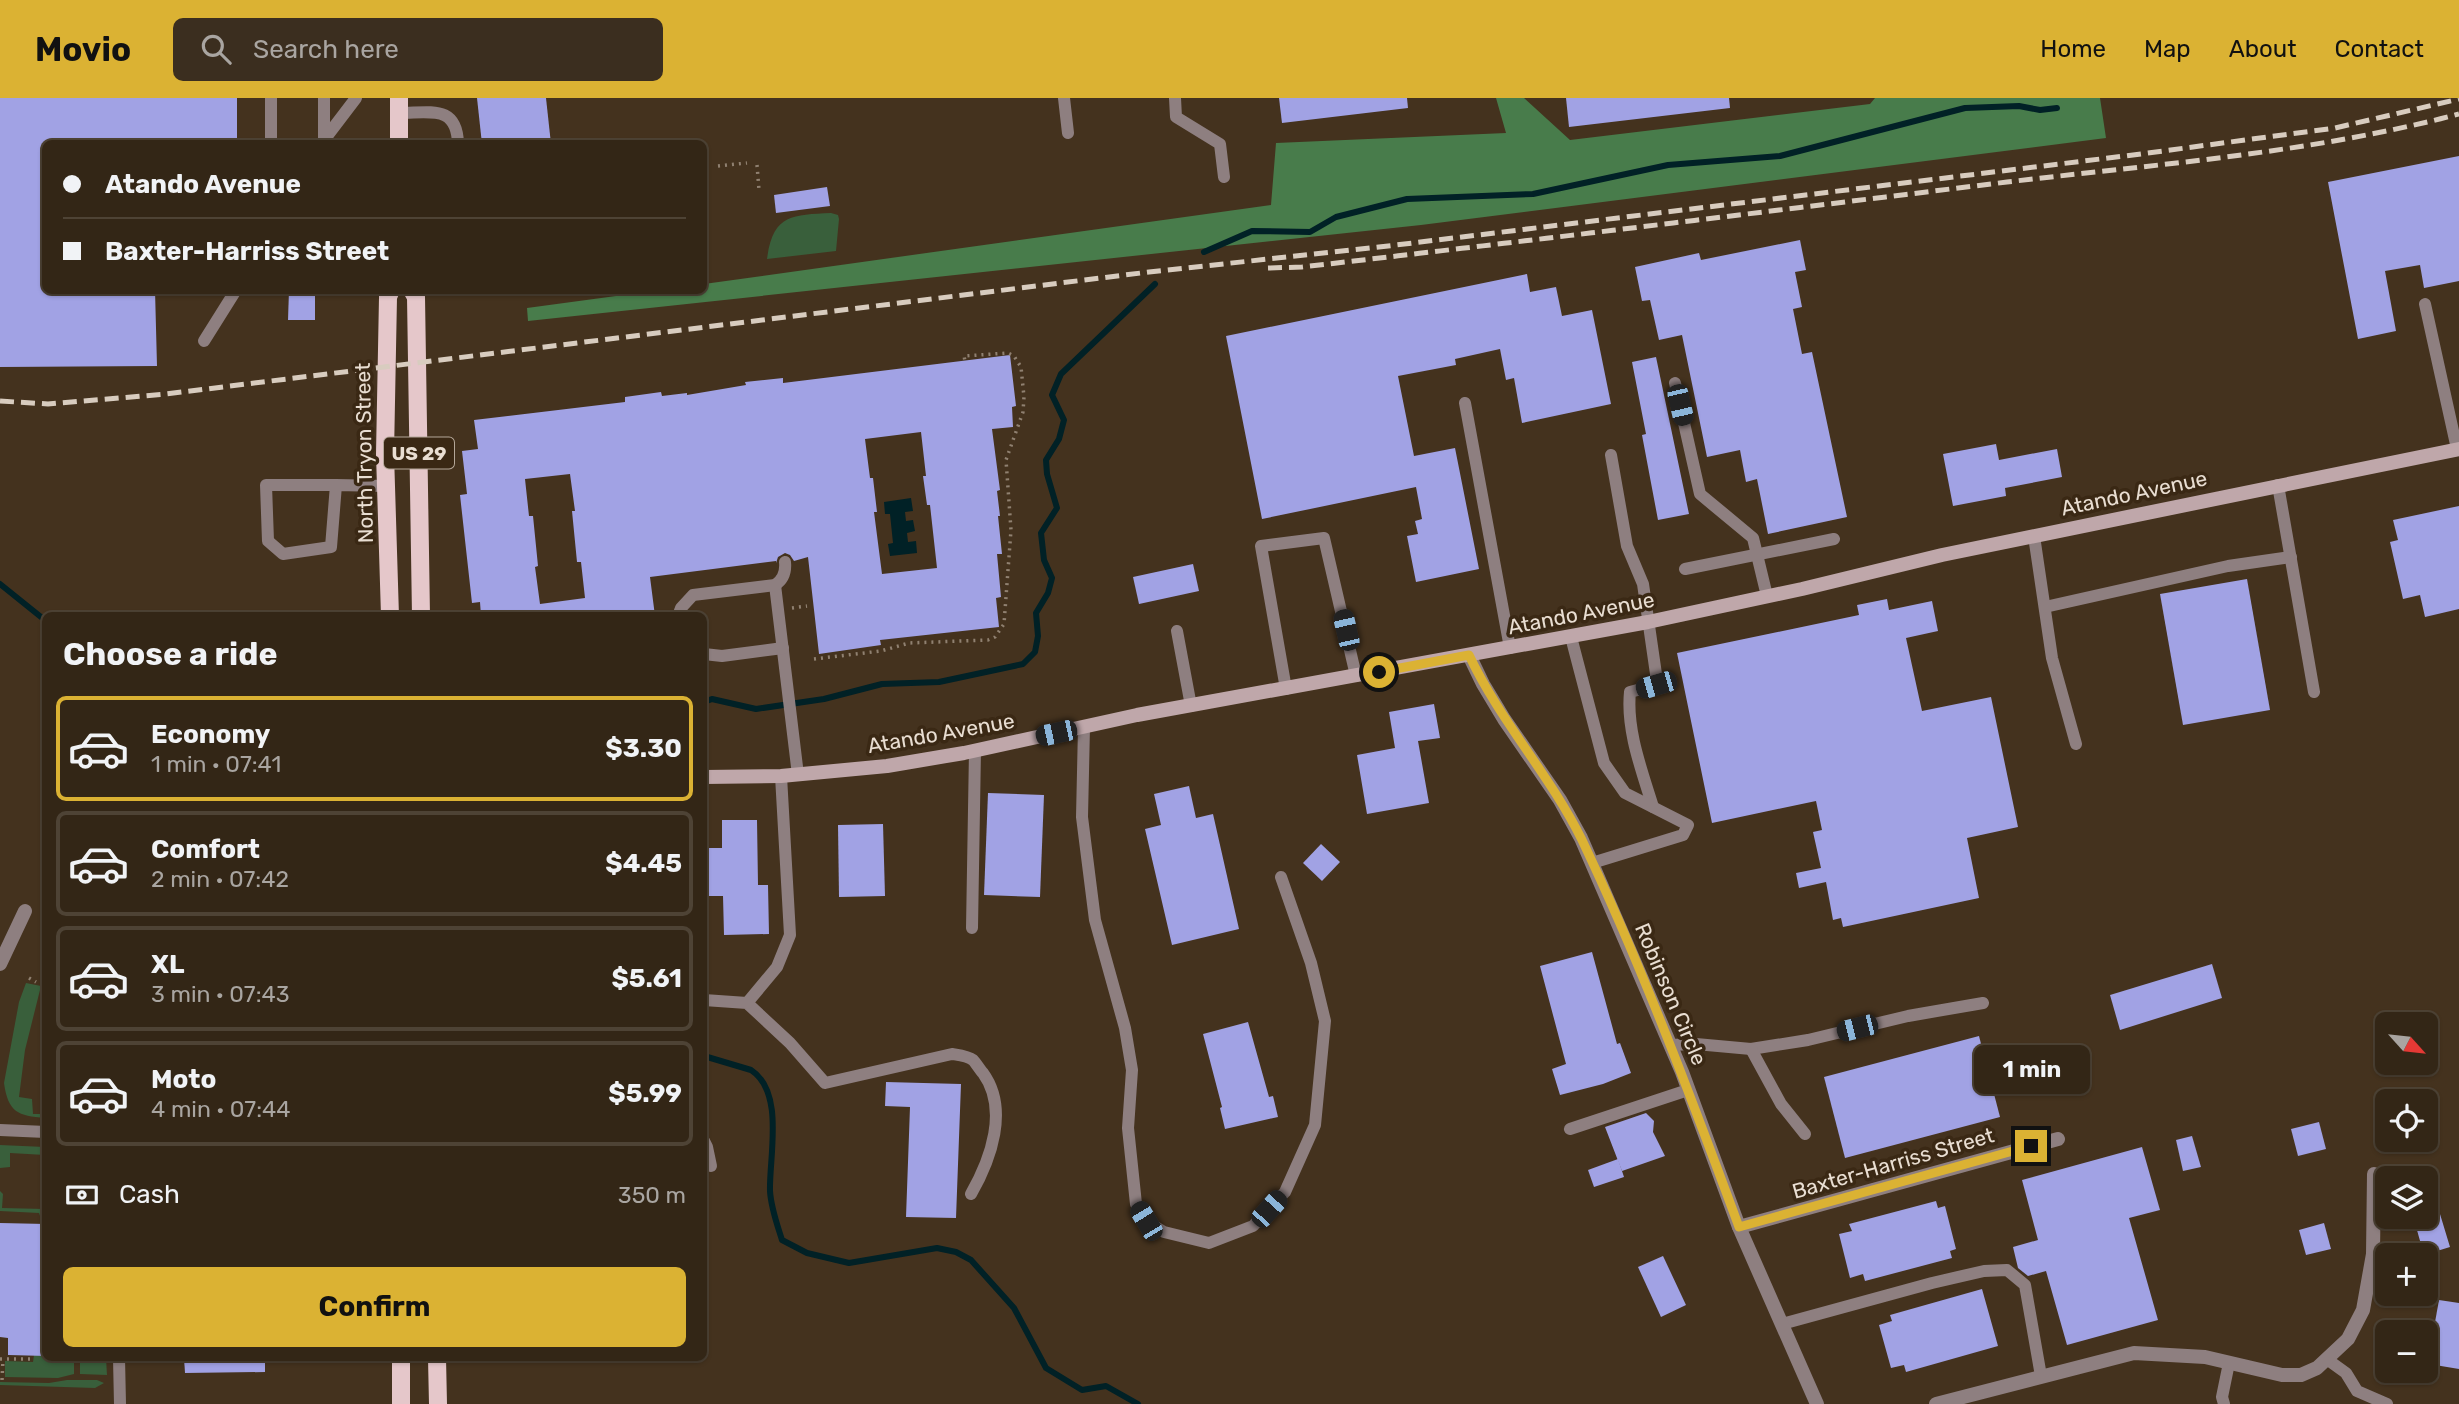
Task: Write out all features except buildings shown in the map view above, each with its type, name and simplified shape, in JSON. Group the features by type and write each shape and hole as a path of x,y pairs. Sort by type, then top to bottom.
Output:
{"main road":[{"path":"399,106 399,140"},
{"name":"North Tryon Street","path":"389,294 386,485 390,612"},
{"name":"US 29","path":"414,294 421,612"},
{"name":"Atando Avenue","path":"707,777 798,775 887,766 975,750 1191,706 1648,622 2034,536 2458,449"},
{"path":"401,1361 401,1404"},
{"path":"437,1361 438,1404"}],"street":[{"name":"Robinson Circle","path":"1469,655 1504,719 1560,800 1592,863 1670,1045 1739,1227 1817,1404"},
{"path":"0,964 25,911"},
{"name":"Baxter-Harriss Street","path":"1739,1227 2057,1139"},
{"path":"1936,1404 2134,1353 2180,1354 2292,1376 2316,1368 2328,1360 2348,1339 2358,1323 2369,1289 2373,1254 2374,1174"}],"lane":[{"path":"271,98 271,140"},
{"path":"322,140 324,98"},
{"path":"323,140 356,98"},
{"path":"1064,98 1068,133"},
{"path":"1175,98 1176,117 1220,144 1224,177"},
{"path":"399,106 443,113 452,119 458,128 458,140"},
{"path":"204,341 233,294"},
{"path":"2425,304 2458,449"},
{"path":"1675,383 1700,494 1754,538 1768,596"},
{"path":"1465,403 1510,648"},
{"path":"1611,455 1627,546 1643,584 1656,685 1630,692 1628,710 1653,807"},
{"path":"336,485 331,547 284,554 268,541 266,485 336,485 386,485"},
{"path":"2278,485 2314,692"},
{"path":"2034,536 2052,658 2076,744"},
{"path":"1286,689 1261,546 1324,538 1356,677"},
{"path":"1685,569 1834,539"},
{"path":"2045,607 2228,566 2291,557"},
{"path":"680,612 693,595 775,585 781,582 785,562"},
{"path":"775,585 798,775"},
{"path":"1177,631 1191,706"},
{"path":"1571,637 1604,763 1626,793 1688,825 1683,835 1592,863"},
{"path":"707,654 722,656 783,648"},
{"path":"1084,727 1082,817 1095,920 1125,1028 1132,1070 1128,1128 1136,1204 1146,1221 1164,1232 1209,1243 1253,1226 1285,1192 1315,1125 1325,1021 1311,963 1281,877"},
{"path":"972,928 975,750"},
{"path":"747,1003 777,967 790,935 781,776"},
{"path":"707,1000 747,1003 790,1043 825,1083 951,1054 972,1059 990,1084 996,1102 995,1131 983,1172 971,1194"},
{"path":"1670,1045 1696,1044 1751,1049 1808,1040 1908,1016 1983,1003"},
{"path":"1751,1049 1781,1104 1805,1134"},
{"path":"1570,1129 1688,1090"},
{"path":"0,1130 42,1132"},
{"path":"707,1147 711,1166"},
{"path":"1782,1324 1932,1283 1984,1271 2007,1270 2025,1285 2041,1376"},
{"path":"2328,1360 2346,1373 2357,1391 2386,1404"},
{"path":"119,1361 120,1404"},
{"path":"2224,1404 2222,1397 2229,1363"}],"path":[{"path":"718,166 747,163"},
{"path":"757,165 759,190"},
{"path":"814,659 881,651 909,643 988,640 995,637 1004,624 1011,522 1006,460 1023,412 1023,379 1017,360 1008,353 964,356 965,361"},
{"path":"29,978 36,982"},
{"path":"2,1380 1,1359 33,1359"}],"green space":[{"path":"1496,98 1524,98 1570,140 1870,104 1875,98 2100,98 2106,138 1421,225 528,321 527,308 631,294 707,294 707,284 1271,205 1276,143 1506,133"},
{"path":"831,213 838,215 839,219 836,251 767,259 774,233 780,225 795,217"},
{"path":"26,983 41,986 25,1050 19,1097 32,1099 33,1114 42,1114 42,1118 16,1111 8,1100 4,1083 19,1002"},
{"path":"0,1145 42,1147 42,1155 10,1153 10,1167 0,1168"},
{"path":"0,1191 3,1194 2,1208 42,1209 42,1216 39,1213 0,1211"},
{"path":"34,1355 42,1356 42,1361 74,1362 74,1374 58,1378 5,1377 5,1361 33,1362"},
{"path":"80,1361 106,1361 107,1375 80,1374"},
{"path":"97,1380 104,1383 95,1388 0,1385 0,1382 49,1383"}],"water":[{"path":"911,498 913,511 905,512 906,521 913,520 915,531 907,533 908,542 916,541 917,553 890,556 888,544 893,543 890,514 885,514 884,502"}],"waterway":[{"path":"1204,252 1252,231 1310,232 1336,217 1407,199 1533,194 1668,165 1780,156 1965,108 2057,108"},
{"path":"707,701 712,699 756,709 824,699 882,684 939,682 1023,664 1035,652 1038,636 1036,613 1048,593 1052,578 1044,560 1041,533 1057,508 1047,474 1046,460 1059,439 1064,420 1052,395 1061,374 1155,284"},
{"path":"0,584 42,618"},
{"path":"707,1057 751,1070 762,1080 768,1093 773,1126 770,1191 782,1240 807,1253 849,1263 937,1248 956,1252 971,1260 1014,1308 1046,1368 1082,1390 1106,1386 1138,1404"}],"railway":[{"path":"0,401 48,404 166,394 1149,272 1388,246 2133,155 2335,128 2459,99"},
{"path":"1268,268 1390,257 2234,156 2348,139 2459,114"}],"route":[{"path":"1379,672 1469,655 1504,719 1560,800 1581,838 1682,1072 1739,1227 2031,1146"}]}
